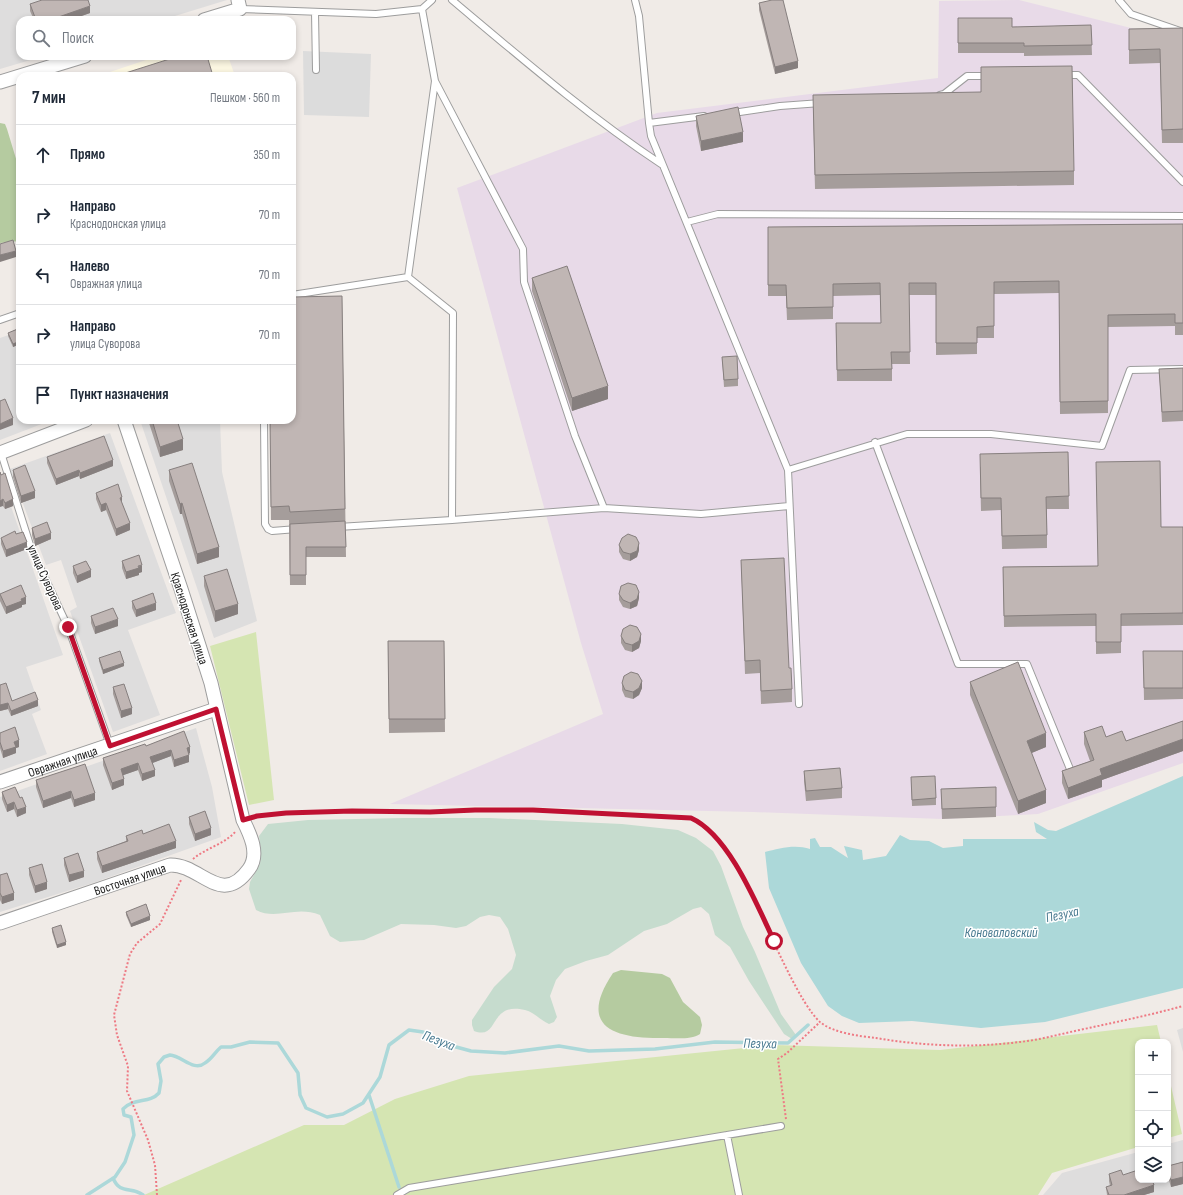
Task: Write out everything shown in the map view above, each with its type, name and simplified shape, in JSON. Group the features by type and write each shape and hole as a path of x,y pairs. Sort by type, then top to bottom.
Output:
{"street":[{"path":"213,16 239,5"},
{"path":"38,72 73,60"},
{"path":"0,82 16,79"},
{"path":"1,453 76,424"},
{"name":"Краснодонская улица","path":"125,424 181,589 211,684 243,820"},
{"name":"Овражная улица","path":"0,782 216,709"},
{"name":"Восточная улица","path":"0,922 170,866 176,865 186,868 219,885 239,882 251,867 254,857 250,833 243,820"}],"lane":[{"path":"239,5 315,12 376,14 422,9 432,0"},
{"path":"452,0 540,75 619,136 661,164"},
{"path":"636,0 639,16 651,136 661,164 687,222 788,470 799,704"},
{"path":"1119,0 1131,14 1183,32"},
{"path":"422,9 435,81 523,249 524,282 575,436 604,508"},
{"path":"315,12 316,70"},
{"path":"1062,75 1078,75 1183,182"},
{"path":"936,95 944,94 967,76 998,76"},
{"path":"408,277 435,81"},
{"path":"724,114 780,106 827,102"},
{"path":"649,123 709,116"},
{"path":"687,222 718,214 1183,216"},
{"path":"296,294 408,277 452,313 452,520"},
{"path":"0,320 16,314"},
{"path":"788,470 875,442 907,434 992,434 1102,446 1130,370 1183,369"},
{"path":"264,424 265,524 268,529 272,531 304,529"},
{"path":"875,442 958,664 1027,664 1070,769"},
{"name":"улица Суворова","path":"1,453 31,548 68,627 110,746"},
{"path":"327,527 452,520 604,508 701,514 789,506"},
{"path":"397,1195 409,1188 781,1126"},
{"path":"727,1135 739,1195"}],"path":[{"path":"157,1195 154,1164 148,1140 127,1091 128,1066 117,1035 114,1015 130,954 136,943 160,924 186,868 199,854 215,846 234,833 243,820 257,816 286,813 352,811 430,812 533,810 691,818 699,822 710,831 729,854 744,879 805,1003 820,1022 833,1029 861,1036 891,1041 958,1046 1021,1042 1145,1016 1183,1006"},
{"path":"781,1126 786,1120 778,1059 787,1053 820,1022"}],"shaded area":[{"path":"0,0 227,0 175,16 16,16 16,60 30,60 0,69"},
{"path":"1019,0 1183,41 1183,763 1038,814 942,819 753,812 390,804 603,714 581,643 457,188 657,113 938,78 939,1"},
{"path":"303,51 371,54 369,117 304,115"},
{"path":"146,60 229,60 234,72 110,72"},
{"path":"16,332 16,424 42,424 0,440 0,338"},
{"path":"141,424 220,424 222,472 257,621 214,638"},
{"path":"110,433 176,613 128,630 160,715 113,732 70,611 77,607 61,560 46,565 10,469"},
{"path":"0,475 63,655 26,667 41,710 32,714 47,754 0,771"},
{"path":"196,728 212,787 221,837 93,883 0,912 0,797"},
{"path":"1183,1028 1183,1052 1177,1030"},
{"path":"1183,1140 1183,1195 1043,1195 1062,1173 1135,1153 1135,1183 1171,1183 1171,1143"}],"green space":[{"path":"0,123 5,124 16,159 16,241 0,243"},
{"path":"256,632 274,800 249,805 210,646"},
{"path":"490,818 622,824 678,830 696,838 713,851 721,866 743,927 781,1014 796,1035 792,1039 784,1034 749,981 730,947 715,935 709,914 701,907 693,909 667,924 644,931 608,955 565,969 556,980 550,996 557,1017 554,1022 549,1024 528,1011 513,1009 505,1011 499,1015 488,1031 482,1033 474,1031 472,1020 494,987 512,969 516,955 508,929 500,917 489,915 480,917 466,926 456,928 434,925 401,924 364,940 340,942 330,936 320,915 311,912 271,914 256,910 249,889 250,882 260,864 261,851 259,836 268,824 308,820"},
{"path":"621,970 662,974 670,978 683,1002 700,1017 702,1025 700,1034 683,1038 647,1038 617,1032 607,1026 600,1018 599,1006 603,992 613,973"},
{"path":"1157,1025 1160,1039 1135,1039 1135,1148 1052,1173 1038,1195 144,1195 304,1125 344,1125 395,1099 469,1076 774,1045 940,1050"},
{"path":"1171,1086 1182,1134 1171,1137"}],"water":[{"name":"Коноваловский","path":"1183,776 1183,988 1045,1022 981,1028 912,1021 859,1023 842,1016 828,1006 801,963 769,888 765,852 793,847 810,849 810,839 815,838 820,847 831,847 848,858 844,846 862,850 863,860 886,856 900,835 910,840 929,841 943,848 963,846 963,839 1047,839 1036,832 1034,822 1048,830 1056,831"}],"building":[{"path":"42,0 88,0 90,6 61,16 34,16 30,4"},
{"path":"772,0 783,0 798,61 775,67 759,3"},
{"path":"958,18 1012,18 1012,27 1091,25 1092,45 1024,46 1024,43 958,43"},
{"path":"1183,28 1183,129 1162,130 1160,49 1129,50 1129,29"},
{"path":"166,60 208,60 212,72 129,72"},
{"path":"1072,66 1074,171 815,175 813,95 981,92 981,67"},
{"path":"738,107 743,132 701,141 696,116"},
{"path":"1183,224 1183,323 1175,323 1175,314 1108,315 1108,401 1060,402 1059,281 994,282 994,326 977,327 977,343 936,343 936,283 909,283 910,352 891,352 892,369 837,370 836,323 881,323 880,283 833,284 833,307 787,308 786,285 768,285 768,227"},
{"path":"13,240 16,251 0,255 0,244"},
{"path":"567,266 608,386 572,398 532,278"},
{"path":"342,296 345,509 290,512 289,506 271,507 270,424 296,424 296,297"},
{"path":"16,330 16,343 13,344 8,333"},
{"path":"737,356 738,379 724,380 722,357"},
{"path":"1183,368 1183,411 1162,412 1159,369"},
{"path":"5,399 13,418 0,424 0,401"},
{"path":"153,424 178,424 183,439 160,447"},
{"path":"104,436 113,460 80,473 79,470 56,479 47,457"},
{"path":"1068,452 1069,496 1046,497 1047,535 1002,536 1001,498 981,498 980,454"},
{"path":"1160,461 1161,527 1183,527 1183,613 1121,614 1121,642 1096,642 1096,614 1004,616 1003,567 1098,566 1096,462"},
{"path":"192,463 219,547 197,554 182,503 180,504 169,470"},
{"path":"25,465 35,491 21,496 13,470"},
{"path":"0,472 1,475 5,473 13,499 5,503 3,499 0,501"},
{"path":"118,484 122,497 120,498 130,523 116,529 106,503 101,505 96,493"},
{"path":"345,521 346,547 306,547 306,575 290,575 290,524"},
{"path":"47,522 51,533 35,539 32,528"},
{"path":"15,531 16,534 23,532 27,542 6,550 1,538"},
{"path":"628,534 636,537 639,543 637,551 630,554 623,552 619,545 622,538"},
{"path":"139,555 142,565 138,566 139,568 126,572 122,561"},
{"path":"784,558 789,668 791,668 792,689 761,691 760,660 745,661 741,560"},
{"path":"86,561 91,570 77,576 73,566"},
{"path":"227,569 238,604 215,611 204,576"},
{"path":"628,583 636,585 639,592 637,599 630,603 623,600 619,594 621,586"},
{"path":"21,585 26,597 21,599 22,601 6,607 0,594"},
{"path":"153,593 156,603 136,610 132,601"},
{"path":"113,608 118,619 95,627 91,616"},
{"path":"630,625 637,627 641,634 639,641 632,645 625,643 621,636 623,629"},
{"path":"388,641 444,641 445,719 389,719"},
{"path":"120,651 124,663 103,670 99,658"},
{"path":"1143,651 1183,651 1183,688 1144,688"},
{"path":"1018,662 1046,733 1027,741 1046,790 1018,801 970,682"},
{"path":"631,672 638,674 642,681 639,688 633,692 625,690 622,683 624,676"},
{"path":"6,683 12,701 35,692 38,700 11,711 8,703 0,705 0,685"},
{"path":"124,684 132,708 121,711 113,687"},
{"path":"1183,721 1183,739 1100,769 1102,775 1068,788 1062,771 1094,760 1084,732 1102,726 1106,737 1122,731 1126,741"},
{"path":"15,727 19,740 14,742 16,747 3,751 0,742 0,733"},
{"path":"184,731 190,747 187,748 189,755 174,760 171,750 150,757 155,770 142,774 138,763 121,769 124,779 112,783 103,758 145,744 146,746"},
{"path":"85,764 95,793 74,800 71,791 43,801 36,780"},
{"path":"840,768 842,788 806,791 804,771"},
{"path":"935,776 936,798 912,800 911,777"},
{"path":"15,787 20,798 22,797 26,807 17,810 14,802 7,805 2,792"},
{"path":"996,787 996,807 942,809 941,789"},
{"path":"205,811 211,828 195,834 189,817"},
{"path":"169,824 176,841 102,866 97,852 128,841 126,836 142,830 143,834"},
{"path":"78,853 84,871 69,875 64,858"},
{"path":"42,864 47,882 35,886 29,868"},
{"path":"7,873 14,893 2,897 0,893 0,875"},
{"path":"146,904 150,916 131,924 126,912"},
{"path":"61,925 66,942 57,945 52,928"},
{"path":"1183,1162 1183,1177 1171,1180 1171,1165"},
{"path":"1121,1170 1123,1175 1135,1171 1135,1183 1153,1183 1154,1185 1124,1195 1109,1195 1106,1187 1112,1185 1109,1174"}],"waterway":[{"name":"Пезуха","path":"87,1195 115,1177 125,1162 134,1135 131,1117 124,1115 123,1109 132,1103 151,1098 159,1093 161,1081 158,1064 164,1057 170,1055 197,1066 210,1060 221,1047 231,1047 250,1042 278,1043 298,1073 300,1095 306,1108 327,1117 343,1114 363,1103 380,1077 389,1045 409,1030 423,1032 445,1044 471,1051 505,1053 559,1046 589,1051 655,1049 715,1042 788,1043 808,1025"},
{"path":"369,1095 399,1187"},
{"path":"113,1178 119,1187 139,1192 143,1195"}],"route":[{"path":"68,627 110,746 216,709 243,820 257,816 286,813 352,811 430,812 475,810 533,810 691,818 699,822 710,831 729,854 744,879 774,941"}]}
